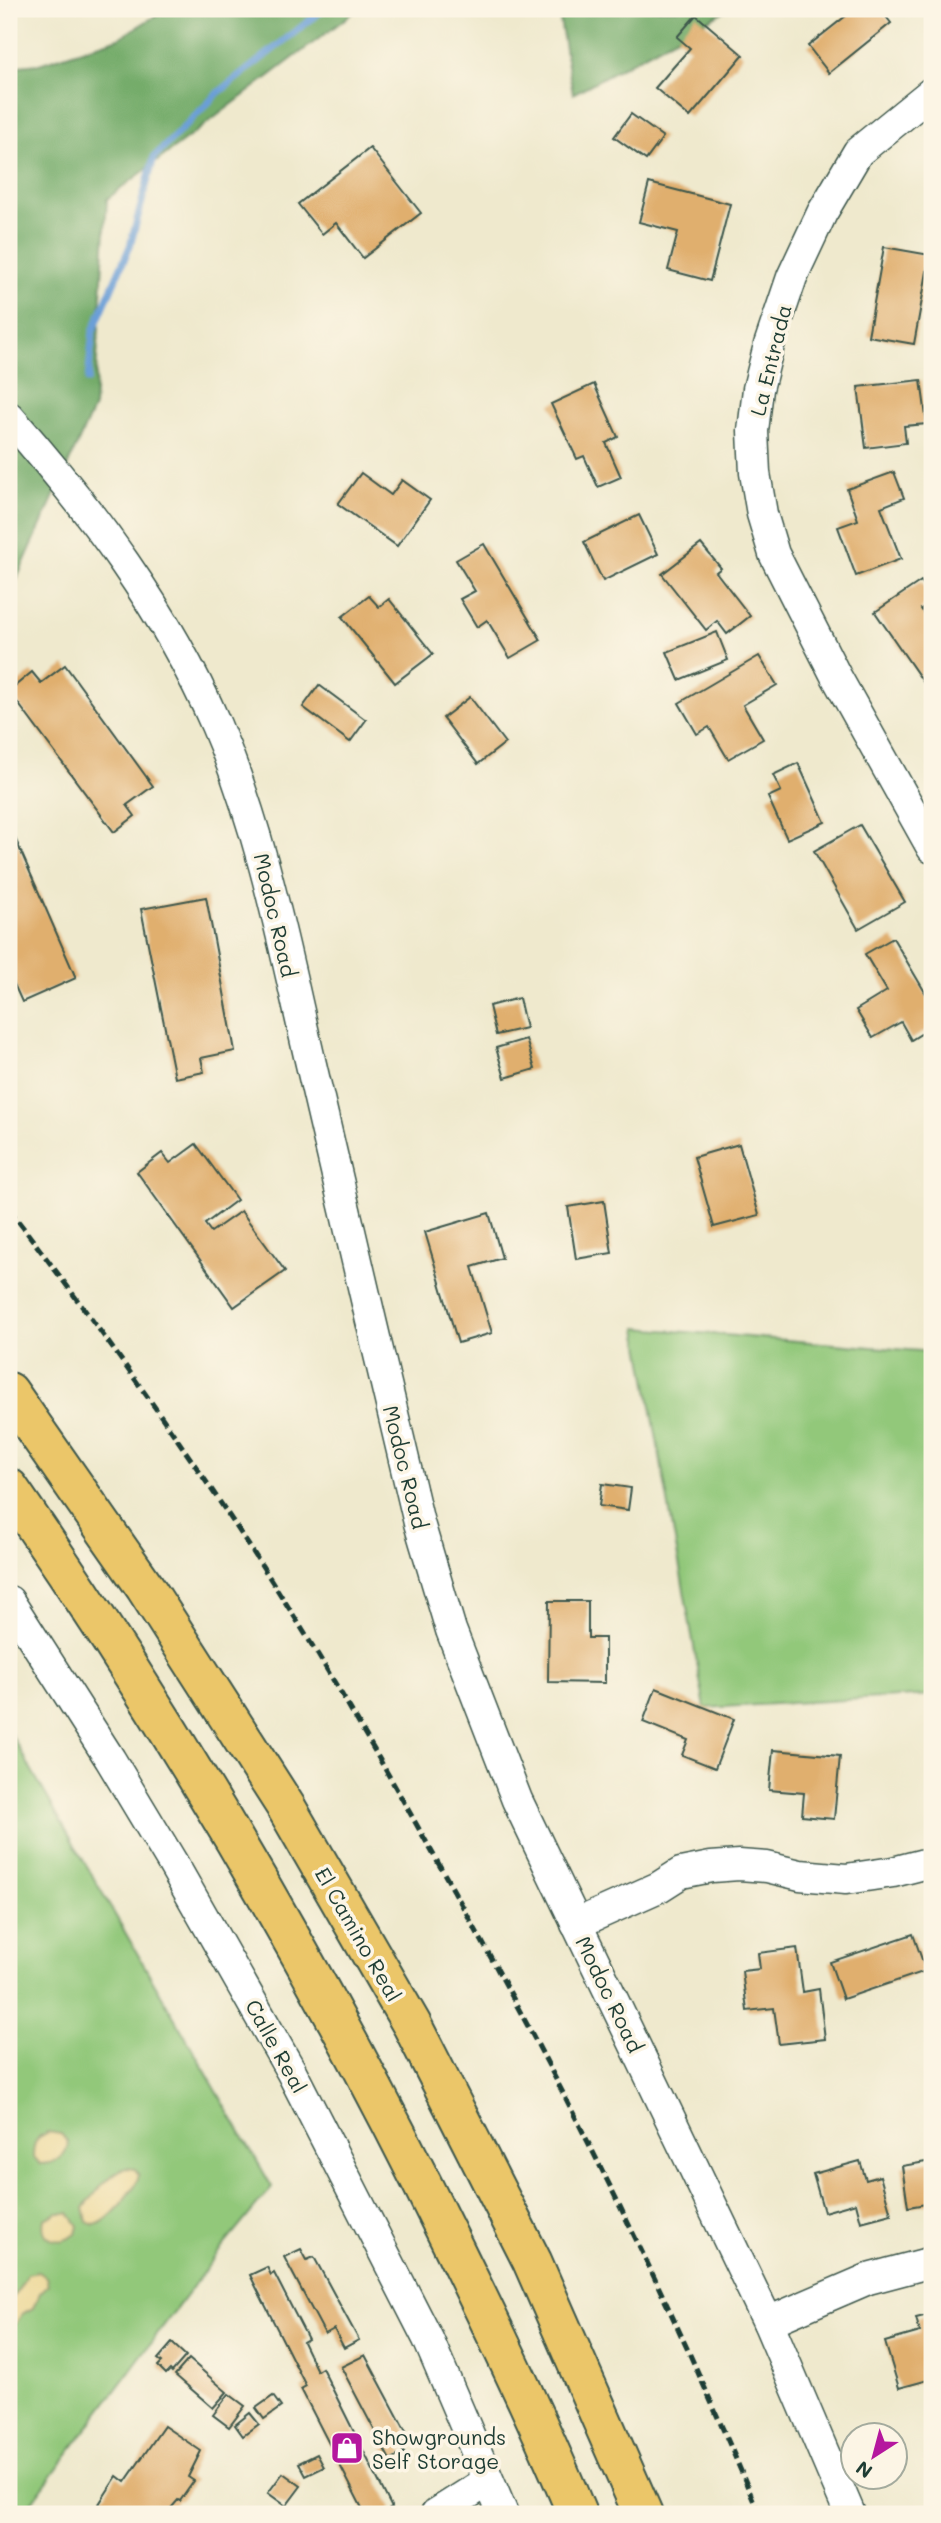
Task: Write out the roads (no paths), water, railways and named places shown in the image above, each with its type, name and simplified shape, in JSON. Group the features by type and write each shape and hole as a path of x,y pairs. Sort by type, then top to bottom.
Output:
{"highway":[{"name":"El Camino Real","path":"9,1392 145,1587 286,1807 412,2025 532,2261 643,2514"},
{"path":"9,1488 153,1705 236,1840 315,1978 404,2147 483,2307 577,2514"}],"street":[{"name":"La Entrada","path":"932,92 858,152 822,213 792,277 769,345 758,389 753,431 755,473 762,514 774,554 836,676 924,811 932,848"},
{"name":"Modoc Road","path":"9,417 101,527 147,595 186,664 216,726 261,848 409,1484 447,1616 517,1800 768,2322 850,2514"},
{"name":"Calle Real","path":"9,1601 165,1851 291,2071 428,2339 503,2514"},
{"path":"576,1924 659,1887 681,1873 711,1867 767,1867 800,1875 846,1879 893,1872 932,1862"},
{"path":"768,2322 868,2278 932,2262"},
{"path":"436,2514 488,2481"}],"waterway":[{"path":"88,380 93,331 130,246 154,157 218,93 324,9"},
{"path":"9,497 14,490"}],"railway":[{"path":"9,1209 127,1369 203,1478 277,1589 379,1759 531,2031 572,2110 651,2270 759,2514"}],"place":[{"name":"Showgrounds Self Storage","path":"347,2448"}]}
